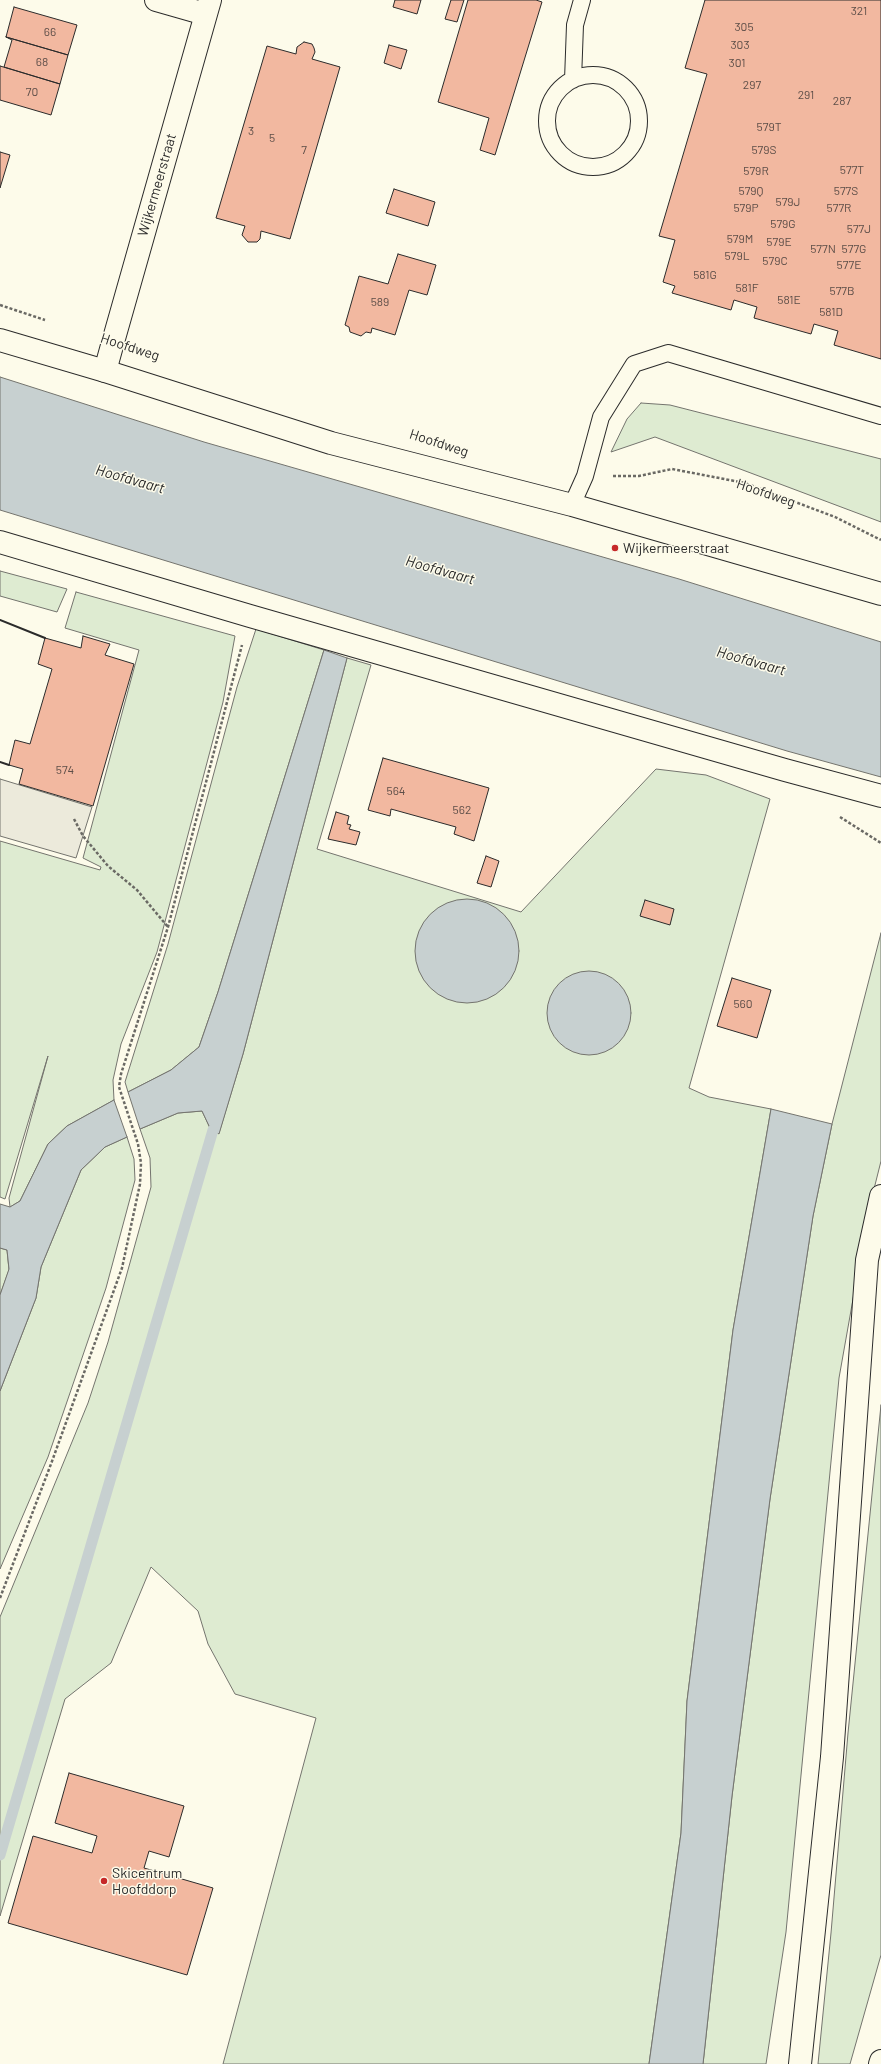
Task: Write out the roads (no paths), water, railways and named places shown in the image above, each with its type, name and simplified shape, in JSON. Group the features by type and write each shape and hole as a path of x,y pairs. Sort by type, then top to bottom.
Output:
{"main road":[{"path":"156,0 208,7"},
{"name":"Wijkermeerstraat","path":"105,371 208,7"},
{"name":"Hoofdweg","path":"0,340 105,371 331,444 572,505 881,594"},
{"path":"0,542 250,616 784,770 881,796"},
{"path":"800,2064 832,1756 867,1260 881,1196"},
{"path":"880,2064 881,2060"}],"lane":[{"path":"573,80 575,25 582,0"},
{"path":"587,76 601,76 615,81 627,90 635,102 638,116 638,131 628,151 610,164 596,167 580,166 567,158 555,147 549,133 547,117 551,102 560,89 573,80 587,76"},
{"path":"572,505 585,476 601,417 634,364 668,353 881,416"}],"water":[{"name":"Hoofdvaart","path":"0,377 204,442 679,579 881,642 881,777 787,751 0,510"},
{"path":"324,650 347,658 243,1054 219,1134 210,1128 202,1111 178,1113 140,1129 128,1092 171,1070 199,1047 218,992"},
{"path":"467,899 487,903 504,914 515,931 519,951 515,971 504,988 487,999 467,1003 447,999 430,988 419,971 415,951 419,931 430,914 447,903"},
{"path":"581,971 597,971 613,978 624,989 631,1005 631,1021 628,1029 619,1043 613,1048 597,1055 581,1055 565,1048 554,1037 547,1021 547,1005 554,989 565,978"},
{"path":"114,1100 127,1137 105,1147 81,1170 41,1267 36,1298 0,1391 0,1295 9,1269 7,1250 0,1248 0,1204 10,1207 20,1201 48,1144 67,1126"},
{"path":"771,1109 832,1124 813,1216 770,1499 732,1796 703,2064 649,2064 681,1833 687,1701 733,1330"}],"waterway":[{"path":"0,1855 213,1130"}],"place":[{"name":"Wijkermeerstraat","path":"615,548"},
{"name":"Skicentrum Hoofddorp","path":"104,1881"}]}
